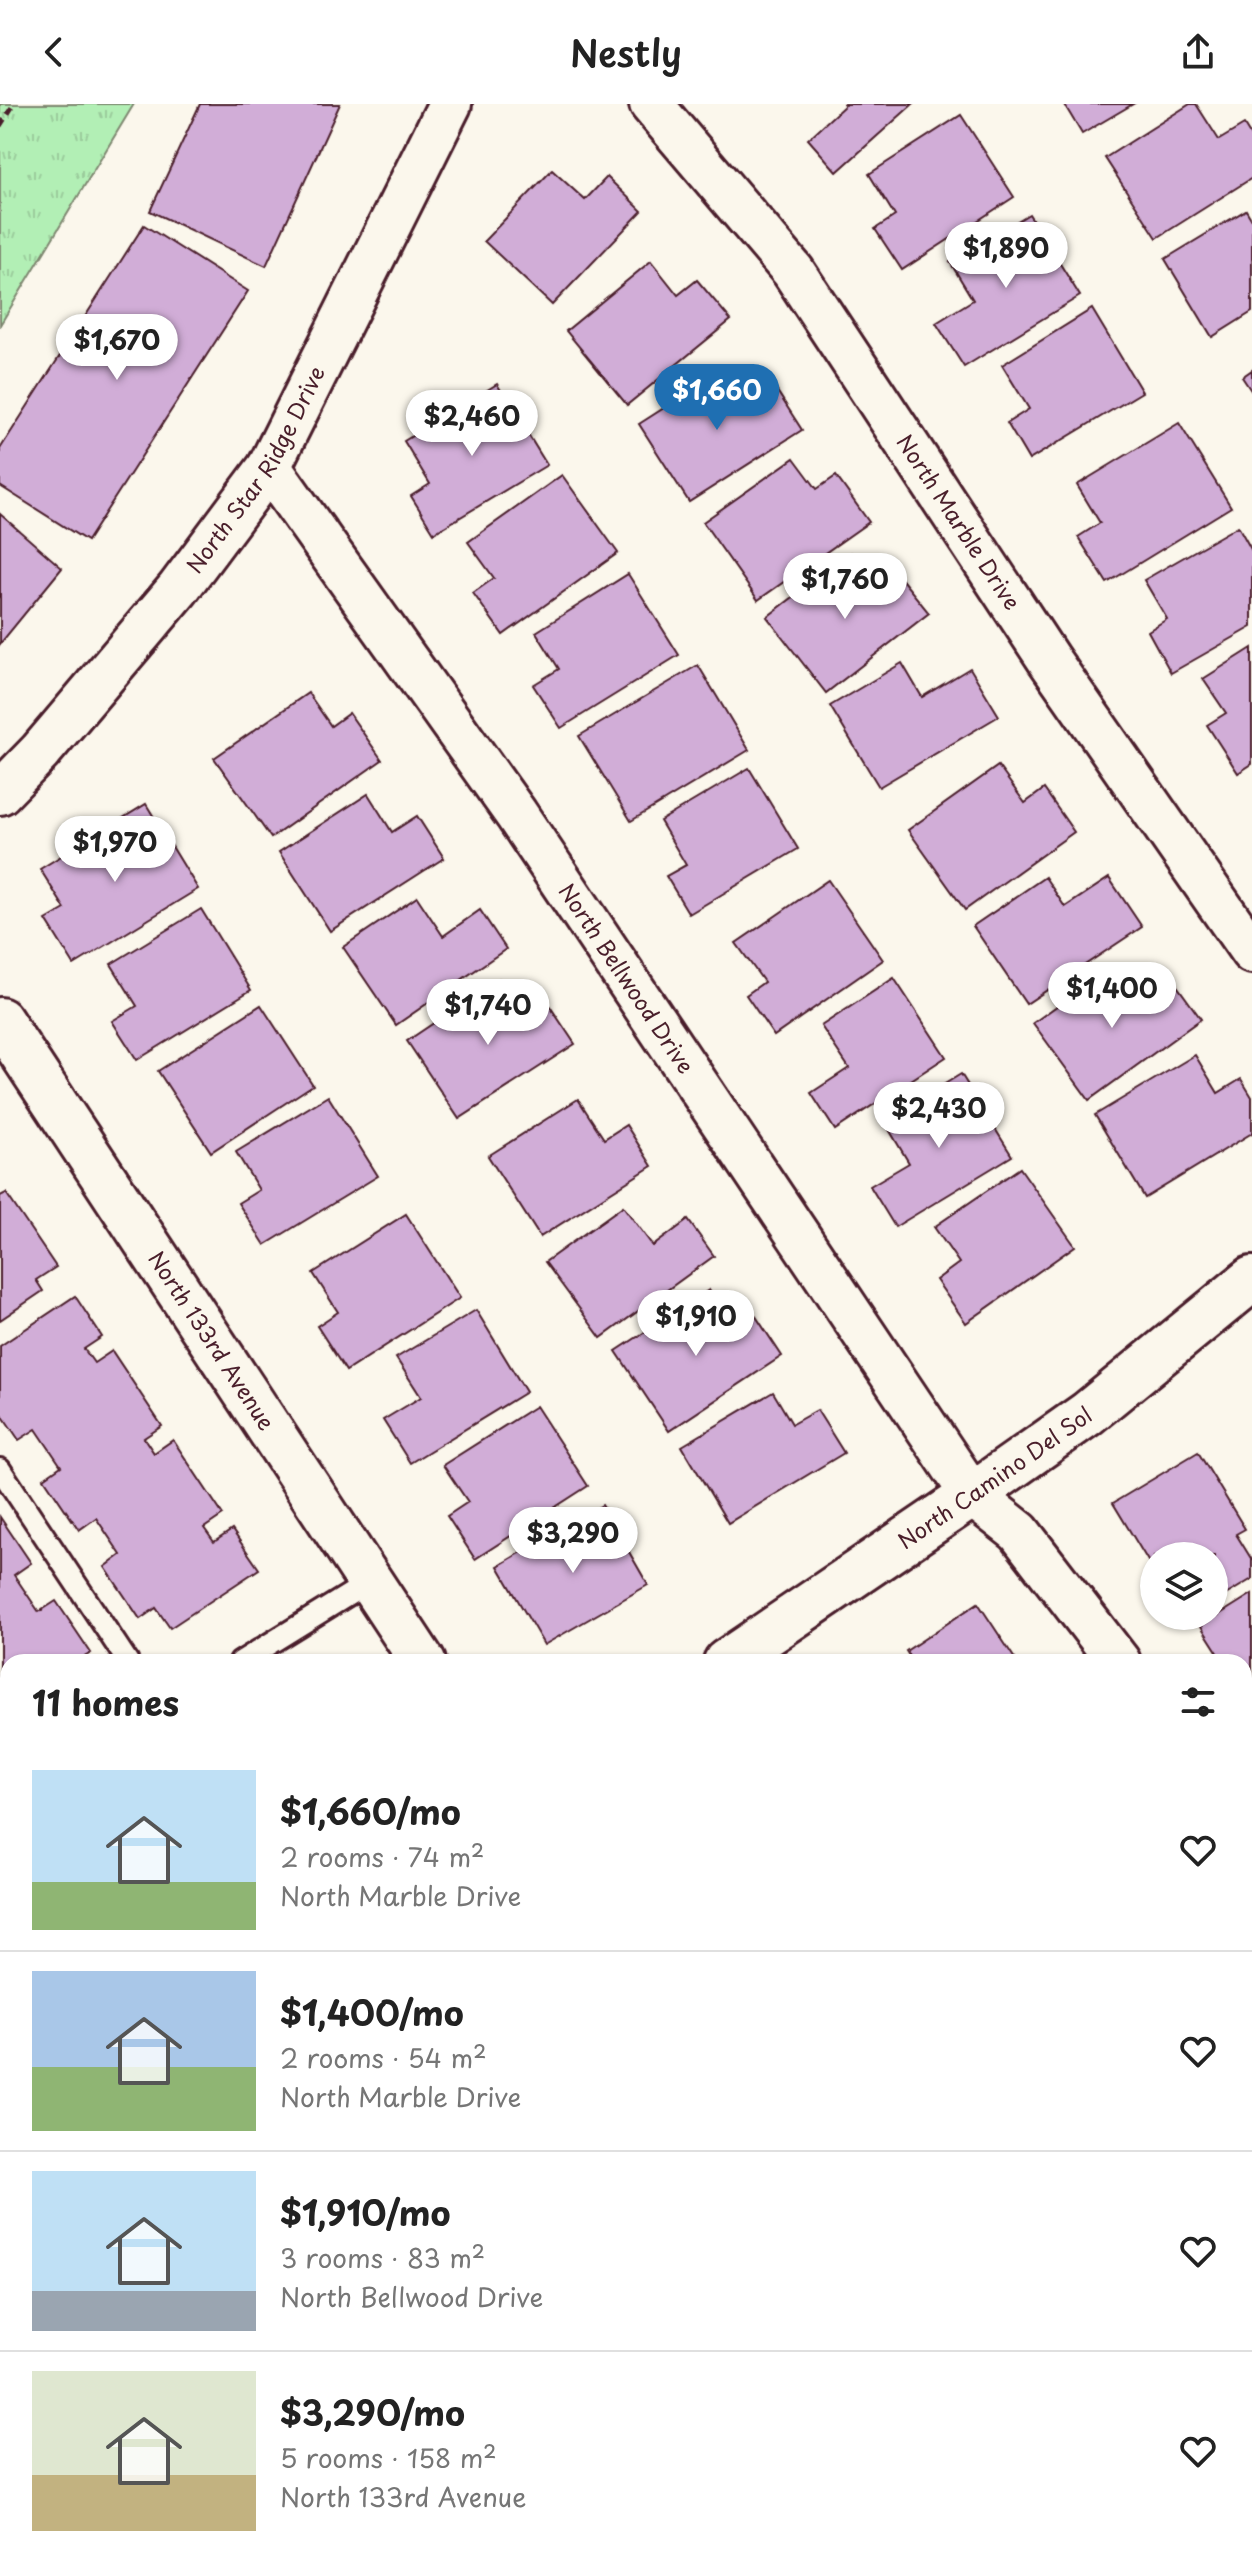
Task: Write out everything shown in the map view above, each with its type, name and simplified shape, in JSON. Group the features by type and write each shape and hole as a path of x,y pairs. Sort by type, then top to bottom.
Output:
{"street":[{"name":"North Star Ridge Drive","path":"0,793 40,752 178,589 269,467 450,104"},
{"name":"North Marble Drive","path":"651,104 793,271 1049,660 1252,952"},
{"name":"North Bellwood Drive","path":"269,467 516,814 972,1495 1019,1532 1113,1654"},
{"name":"North 133rd Avenue","path":"0,1020 418,1654"},
{"name":"North Camino Del Sol","path":"738,1654 1087,1414 1252,1279"}],"lane":[{"path":"0,1469 123,1654"},
{"path":"253,1654 371,1581"}],"path":[{"path":"0,126 14,104"}],"green space":[{"path":"0,104 134,104 0,325"}],"building":[{"path":"200,104 340,104 266,266 150,211"},
{"path":"843,104 913,104 837,172 808,139"},
{"path":"1064,104 1133,104 1082,134"},
{"path":"1190,104 1196,104 1219,140 1244,125 1252,138 1252,178 1157,238 1105,158"},
{"path":"961,115 1014,197 902,270 875,229 895,216 869,174"},
{"path":"552,170 585,200 607,177 642,211 552,305 484,241"},
{"path":"1246,210 1252,220 1252,312 1212,337 1165,259"},
{"path":"1029,214 1080,296 964,367 936,323 973,300 950,262"},
{"path":"144,225 248,291 87,541 0,486 0,449"},
{"path":"651,261 678,295 697,280 731,320 627,405 566,331"},
{"path":"1092,309 1142,392 1029,460 1007,423 1029,409 1002,365"},
{"path":"728,367 751,404 775,388 802,430 689,502 639,424"},
{"path":"1252,370 1252,392 1242,377"},
{"path":"497,384 547,465 434,533 411,496 430,484 404,441"},
{"path":"1179,423 1231,507 1107,583 1078,537 1100,523 1077,485"},
{"path":"794,458 817,489 836,476 869,522 758,600 703,522"},
{"path":"562,475 618,553 503,635 473,593 494,578 468,542"},
{"path":"0,514 62,568 0,644"},
{"path":"1238,526 1252,551 1252,627 1171,673 1148,631 1167,619 1144,580"},
{"path":"851,553 881,591 899,576 929,613 826,693 767,617"},
{"path":"628,574 679,655 561,728 533,685 559,669 536,632"},
{"path":"1252,648 1252,764 1238,773 1207,725 1226,713 1203,679"},
{"path":"902,663 922,697 970,668 999,716 879,787 830,706"},
{"path":"698,665 749,750 631,821 579,736"},
{"path":"308,693 331,726 349,713 382,760 271,838 214,758"},
{"path":"998,766 1025,803 1044,789 1074,832 965,910 908,830"},
{"path":"749,768 798,849 689,914 666,876 686,865 660,821"},
{"path":"368,794 392,832 417,816 444,858 330,931 279,852"},
{"path":"146,804 198,889 74,965 46,920 65,909 40,869"},
{"path":"1045,877 1065,907 1109,878 1142,927 1026,1004 973,926"},
{"path":"828,880 883,960 774,1036 746,995 764,982 736,943"},
{"path":"417,897 443,936 480,910 506,949 396,1025 343,947"},
{"path":"201,909 251,990 137,1060 112,1021 137,1006 111,964"},
{"path":"1110,968 1139,1009 1175,983 1201,1019 1089,1100 1033,1023"},
{"path":"894,978 946,1057 835,1130 811,1093 849,1068 821,1026"},
{"path":"499,979 522,1014 545,999 575,1044 459,1119 407,1041"},
{"path":"261,1005 313,1085 211,1152 158,1071"},
{"path":"1195,1055 1218,1093 1241,1079 1252,1097 1252,1133 1145,1198 1095,1115"},
{"path":"961,1074 1012,1156 895,1227 870,1186 909,1163 884,1121"},
{"path":"328,1096 378,1176 265,1245 238,1203 259,1190 236,1152"},
{"path":"578,1099 604,1139 626,1125 652,1166 540,1237 488,1156"},
{"path":"1020,1168 1075,1246 966,1323 936,1280 959,1263 934,1227"},
{"path":"6,1193 56,1267 36,1280 43,1291 0,1320 0,1196"},
{"path":"623,1206 653,1246 688,1220 714,1256 601,1338 545,1262"},
{"path":"406,1214 460,1298 346,1371 317,1326 338,1312 313,1273"},
{"path":"709,1290 733,1326 753,1312 782,1356 669,1431 616,1351"},
{"path":"75,1296 102,1337 84,1349 94,1363 112,1351 162,1426 144,1438 154,1453 173,1440 223,1515 204,1528 214,1542 232,1530 259,1569 170,1628 156,1608 140,1619 105,1567 121,1555 96,1518 79,1530 44,1478 61,1466 36,1429 19,1440 0,1412 0,1346"},
{"path":"476,1310 526,1392 410,1463 383,1420 421,1397 396,1358"},
{"path":"773,1392 792,1424 817,1410 844,1453 728,1523 682,1446"},
{"path":"536,1406 588,1486 475,1559 447,1516 468,1502 443,1465"},
{"path":"1198,1452 1245,1529 1236,1534 1252,1560 1252,1579 1228,1594 1228,1542 1140,1542 1140,1548 1113,1503"},
{"path":"602,1505 648,1585 544,1645 498,1566"},
{"path":"0,1517 31,1563 14,1575 39,1612 56,1601 91,1653 0,1654"},
{"path":"1252,1594 1252,1654 1219,1654 1204,1630 1228,1630 1228,1609"},
{"path":"978,1603 1012,1654 908,1654 906,1651"}]}
